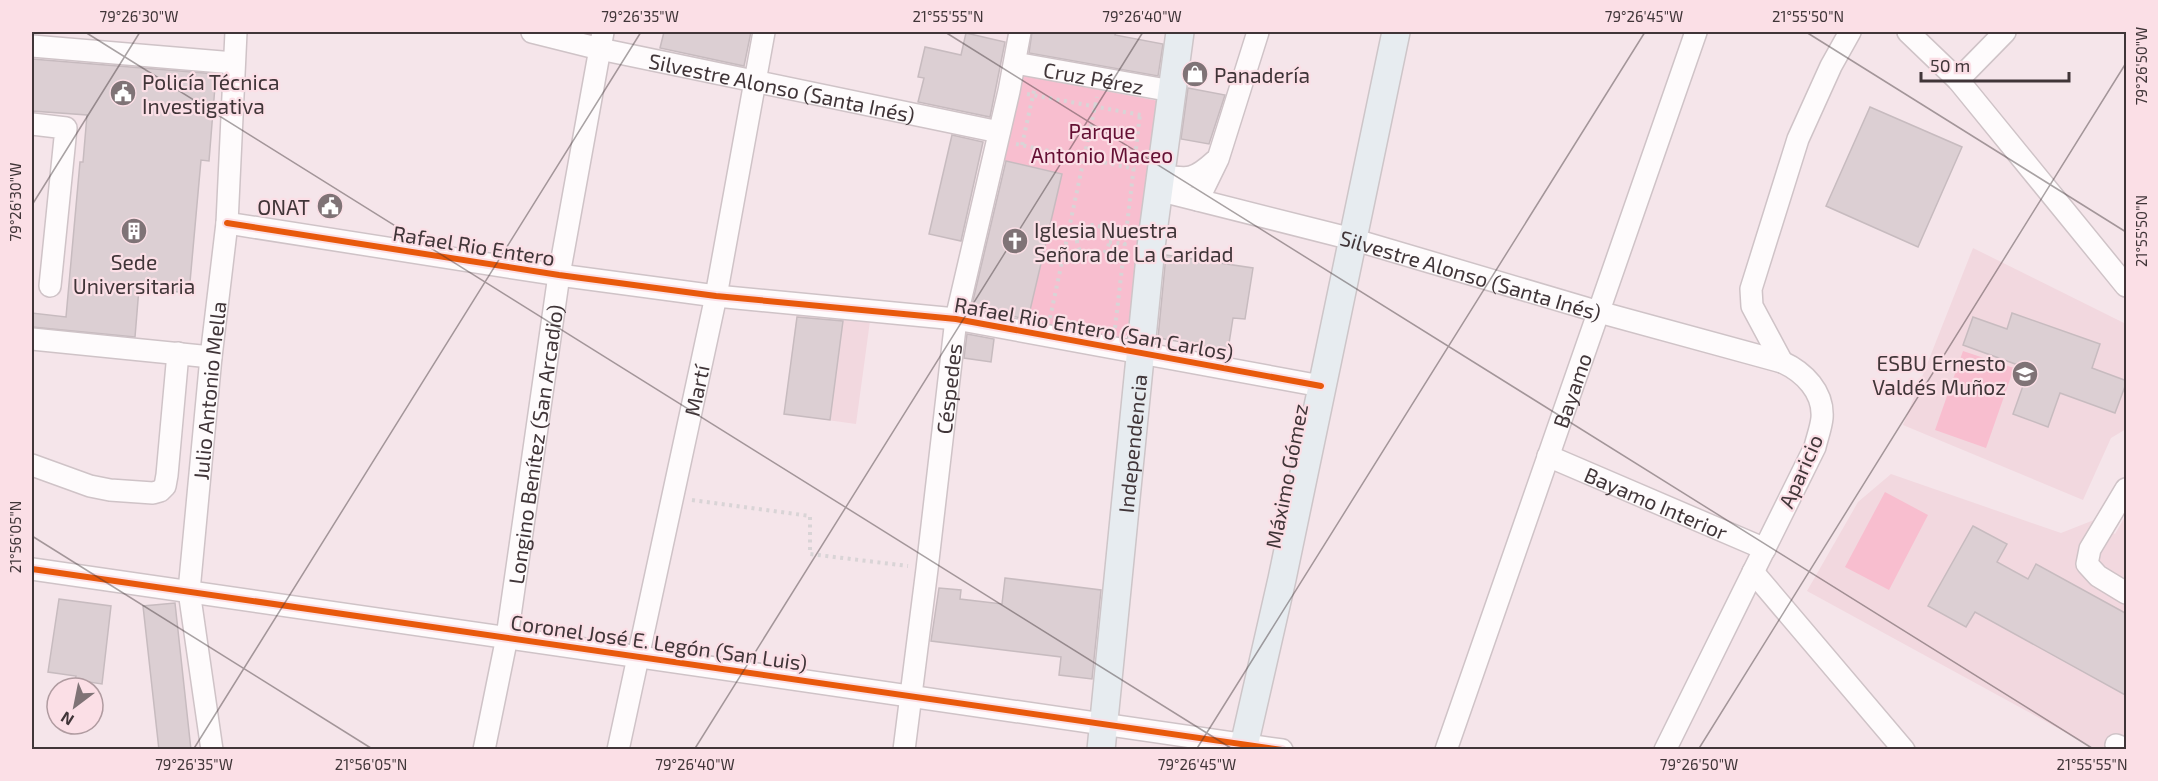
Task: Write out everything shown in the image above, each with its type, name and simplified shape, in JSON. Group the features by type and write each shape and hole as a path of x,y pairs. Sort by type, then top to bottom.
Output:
{"main road":[{"name":"Independencia","path":"1102,736 1140,351 1180,32"},
{"name":"Máximo Gómez","path":"1244,747 1282,579 1396,32"}],"street":[{"name":"Julio Antonio Mella","path":"212,750 189,591 211,357 227,223 236,32"},
{"name":"Silvestre Alonso (Santa Inés)","path":"532,32 601,40 754,80 998,136"},
{"name":"Martí","path":"618,750 716,296 764,32"},
{"name":"Céspedes","path":"904,750 956,319 1010,91 1020,32"},
{"path":"1198,200 1218,159 1258,32"},
{"name":"Bayamo","path":"1446,750 1696,32"},
{"name":"Aparicio","path":"1753,572 1815,447 1822,418 1819,398 1806,377 1794,367 1782,362 1752,306 1751,289 1798,139 1831,66 1850,32"},
{"path":"1908,32 1958,80 2127,286"},
{"path":"1958,80 2005,32"},
{"name":"Longino Benítez (San Arcadio)","path":"484,750 507,637 559,275 601,40"},
{"path":"32,46 234,63"},
{"name":"Cruz Pérez","path":"1014,63 1172,91"},
{"path":"32,124 66,128 50,286"},
{"path":"1160,182 1200,175 1218,159"},
{"name":"Silvestre Alonso (Santa Inés)","path":"1160,182 1198,200 1352,239 1599,312 1782,362"},
{"name":"Rafael Rio Entero","path":"227,223 559,275 716,296"},
{"name":"Rafael Rio Entero (San Carlos)","path":"716,296 956,319 1321,386"},
{"path":"32,339 211,357"},
{"path":"32,465 100,488 153,493 160,491 165,486 178,353"},
{"name":"Bayamo Interior","path":"1548,456 1765,549"},
{"path":"2127,489 2090,549 2087,564 2098,576 2127,593"},
{"name":"Coronel José E. Legón (San Luis)","path":"32,569 911,696 1102,736 1282,750"},
{"path":"1665,750 1753,572 1904,750"}],"path":[{"path":"1022,145 1039,67"},
{"path":"1046,336 1101,78"},
{"path":"1010,91 1168,119"},
{"path":"1112,347 1140,114"},
{"path":"998,136 1022,145 1134,169 1160,182"},
{"path":"1097,226 1108,236 1108,245 1106,250 1098,256 1088,256 1080,249 1078,239 1083,230 1097,226"},
{"path":"1067,237 1078,239"},
{"path":"673,497 810,516 810,554 927,569"}],"shaded area":[{"name":"ESBU Ernesto Valdés Muñoz","path":"1973,248 2126,324 2126,429 2111,438 2083,500 1903,425"},
{"path":"797,312 870,321 856,424 784,414"},
{"path":"1891,474 2061,533 2094,520 2115,534 2126,515 2126,749 2096,749 1807,591 1858,502"}],"green space":[{"name":"Parque Antonio Maceo","path":"1019,75 1159,101 1134,327 1123,339 1027,322 1062,174 1002,160"},
{"path":"1963,351 2014,368 1986,448 1935,430"},
{"path":"1885,492 1928,515 1889,590 1845,567"}],"building":[{"path":"664,32 751,32 744,66 660,48"},
{"path":"1032,32 1116,32 1115,35 1163,44 1158,76 1029,53"},
{"path":"966,33 1005,42 990,117 918,102 924,78 918,77 925,47 961,55"},
{"path":"32,59 216,74 209,161 201,160 189,293 139,288 135,337 32,327 32,313 66,317 80,162 83,162 87,115 32,111"},
{"path":"1188,88 1225,95 1209,144 1181,139"},
{"path":"1870,107 1962,147 1918,247 1826,206"},
{"path":"952,135 983,142 961,241 929,234"},
{"name":"Iglesia Nuestra Señora de La Caridad","path":"1006,161 1062,174 1028,319 971,309"},
{"path":"1166,255 1253,268 1245,319 1233,318 1228,350 1158,338"},
{"path":"2012,313 2100,344 2092,368 2127,381 2115,413 2060,393 2048,427 2013,414 2029,369 1963,345 1973,317 2007,329"},
{"path":"797,317 843,321 830,420 784,414"},
{"path":"967,334 994,339 991,362 964,358"},
{"path":"1973,526 2007,544 1997,562 2028,579 2036,564 2127,614 2127,696 1975,612 1966,627 1928,606"},
{"path":"1005,578 1101,590 1092,679 1059,675 1061,657 931,641 939,588 961,590 960,599 1002,604"},
{"path":"59,599 111,606 103,676 76,676 48,672"},
{"path":"175,603 191,750 159,750 143,606"}],"cycle path":[{"path":"227,223 559,275 716,296 956,319 1321,386"},
{"path":"32,569 1282,750"}],"place":[{"name":"Panadería","path":"1195,74"},
{"name":"Policía Técnica Investigativa","path":"123,93"},
{"name":"ONAT","path":"330,206"},
{"name":"Sede Universitaria","path":"134,231"},
{"name":"Iglesia Nuestra Señora de La Caridad","path":"1015,241"},
{"name":"ESBU Ernesto Valdés Muñoz","path":"2025,374"}]}
